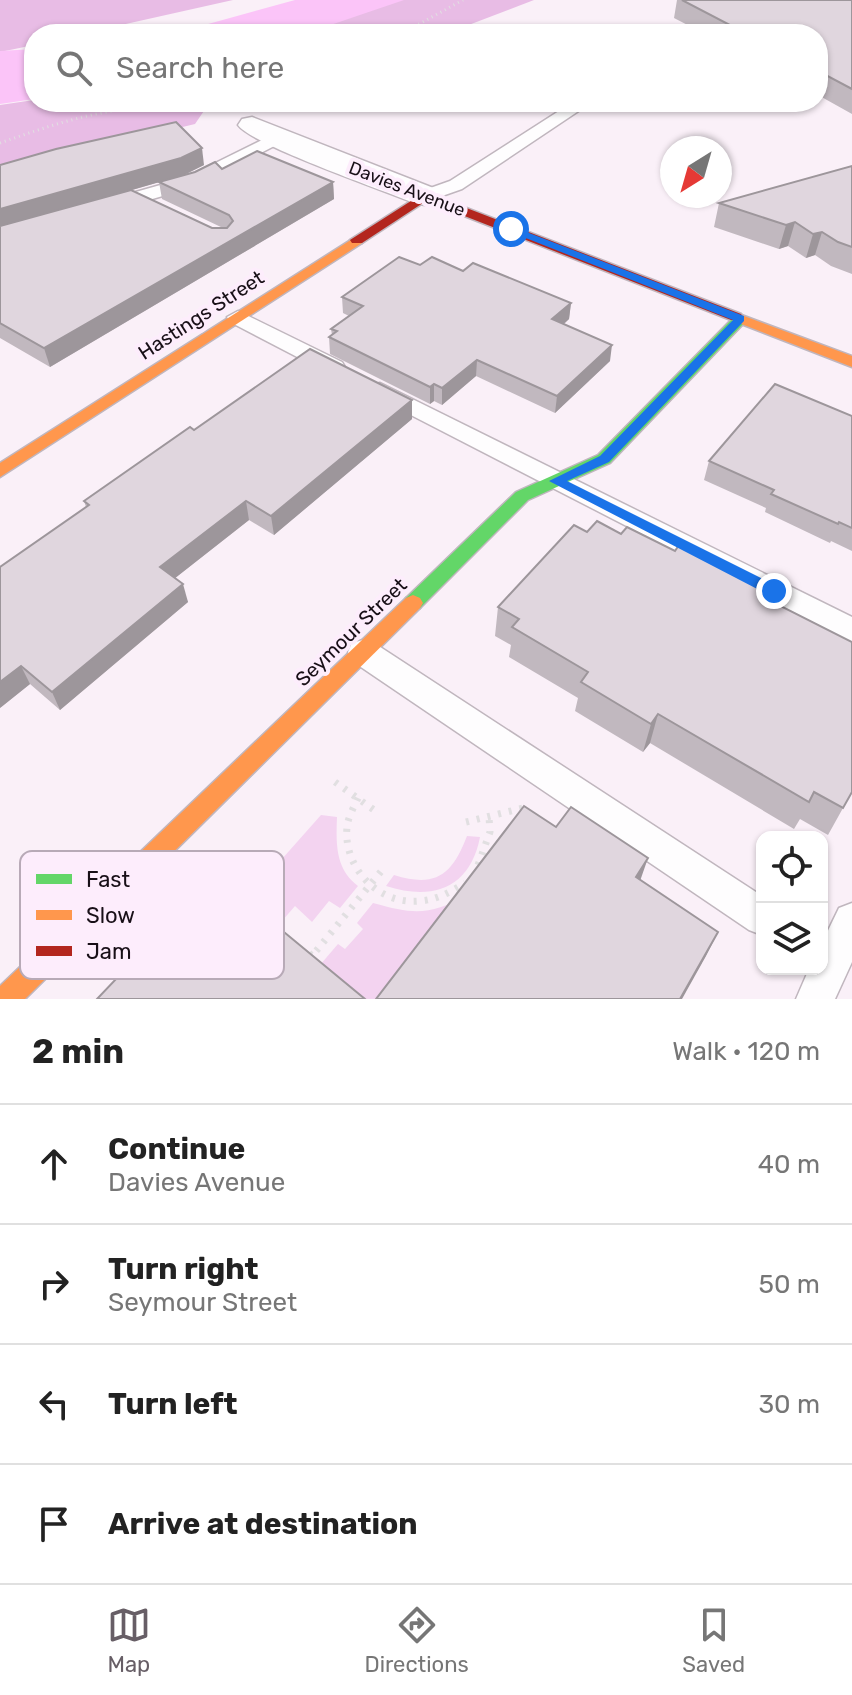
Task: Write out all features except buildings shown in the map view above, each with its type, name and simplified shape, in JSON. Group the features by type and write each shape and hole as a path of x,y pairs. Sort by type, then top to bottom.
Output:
{"street":[{"name":"Davies Avenue","path":"264,131 852,362"},
{"name":"Hastings Street","path":"0,471 425,196"},
{"name":"Seymour Street","path":"158,851 522,496 604,459 740,319"},
{"name":"Seymour Street","path":"6,999 27,979"}],"lane":[{"path":"425,196 456,185 569,112"},
{"name":"Davies Avenue","path":"92,211 191,182 264,131"},
{"path":"138,198 166,212"},
{"path":"238,317 852,630"},
{"path":"363,652 756,913"},
{"path":"828,958 852,921"},
{"path":"815,999 822,975"}],"path":[{"path":"419,24 463,0"},
{"path":"0,143 73,118 113,112"},
{"path":"335,782 374,810"},
{"path":"358,798 348,825 347,848 354,870 382,895 409,903 436,901 463,885 482,861 490,832 489,817"},
{"path":"466,822 528,807"},
{"path":"301,947 312,956 383,869"}],"shaded area":[{"path":"0,0 233,0 126,24 24,24 24,47 0,52"},
{"path":"295,0 404,0 333,24 208,24"},
{"path":"385,0 534,0 471,24 324,24"},
{"path":"24,50 24,100 0,104 0,51"},
{"path":"24,101 24,112 203,112 195,124 0,171 0,105"},
{"path":"321,815 337,817 337,846 341,864 358,886 340,908 329,901 312,922 295,906 284,919 284,857"},
{"path":"467,836 480,837 475,855 468,869 446,887 419,892 386,886 394,875 421,880 441,875 455,860"},
{"path":"469,895 389,999 347,999 314,972 338,944 345,949 363,929 357,923 373,903 422,911"}],"traffic: fast":[{"path":"413,603 522,496 604,459 740,319"}],"traffic: slow":[{"path":"0,471 357,240"},
{"path":"736,317 852,362"},
{"path":"158,851 413,603"},
{"path":"6,999 27,979"}],"traffic: jam":[{"path":"357,240 425,196 736,317"}],"route":[{"path":"511,229 740,319 604,459 556,481 774,591"}]}
